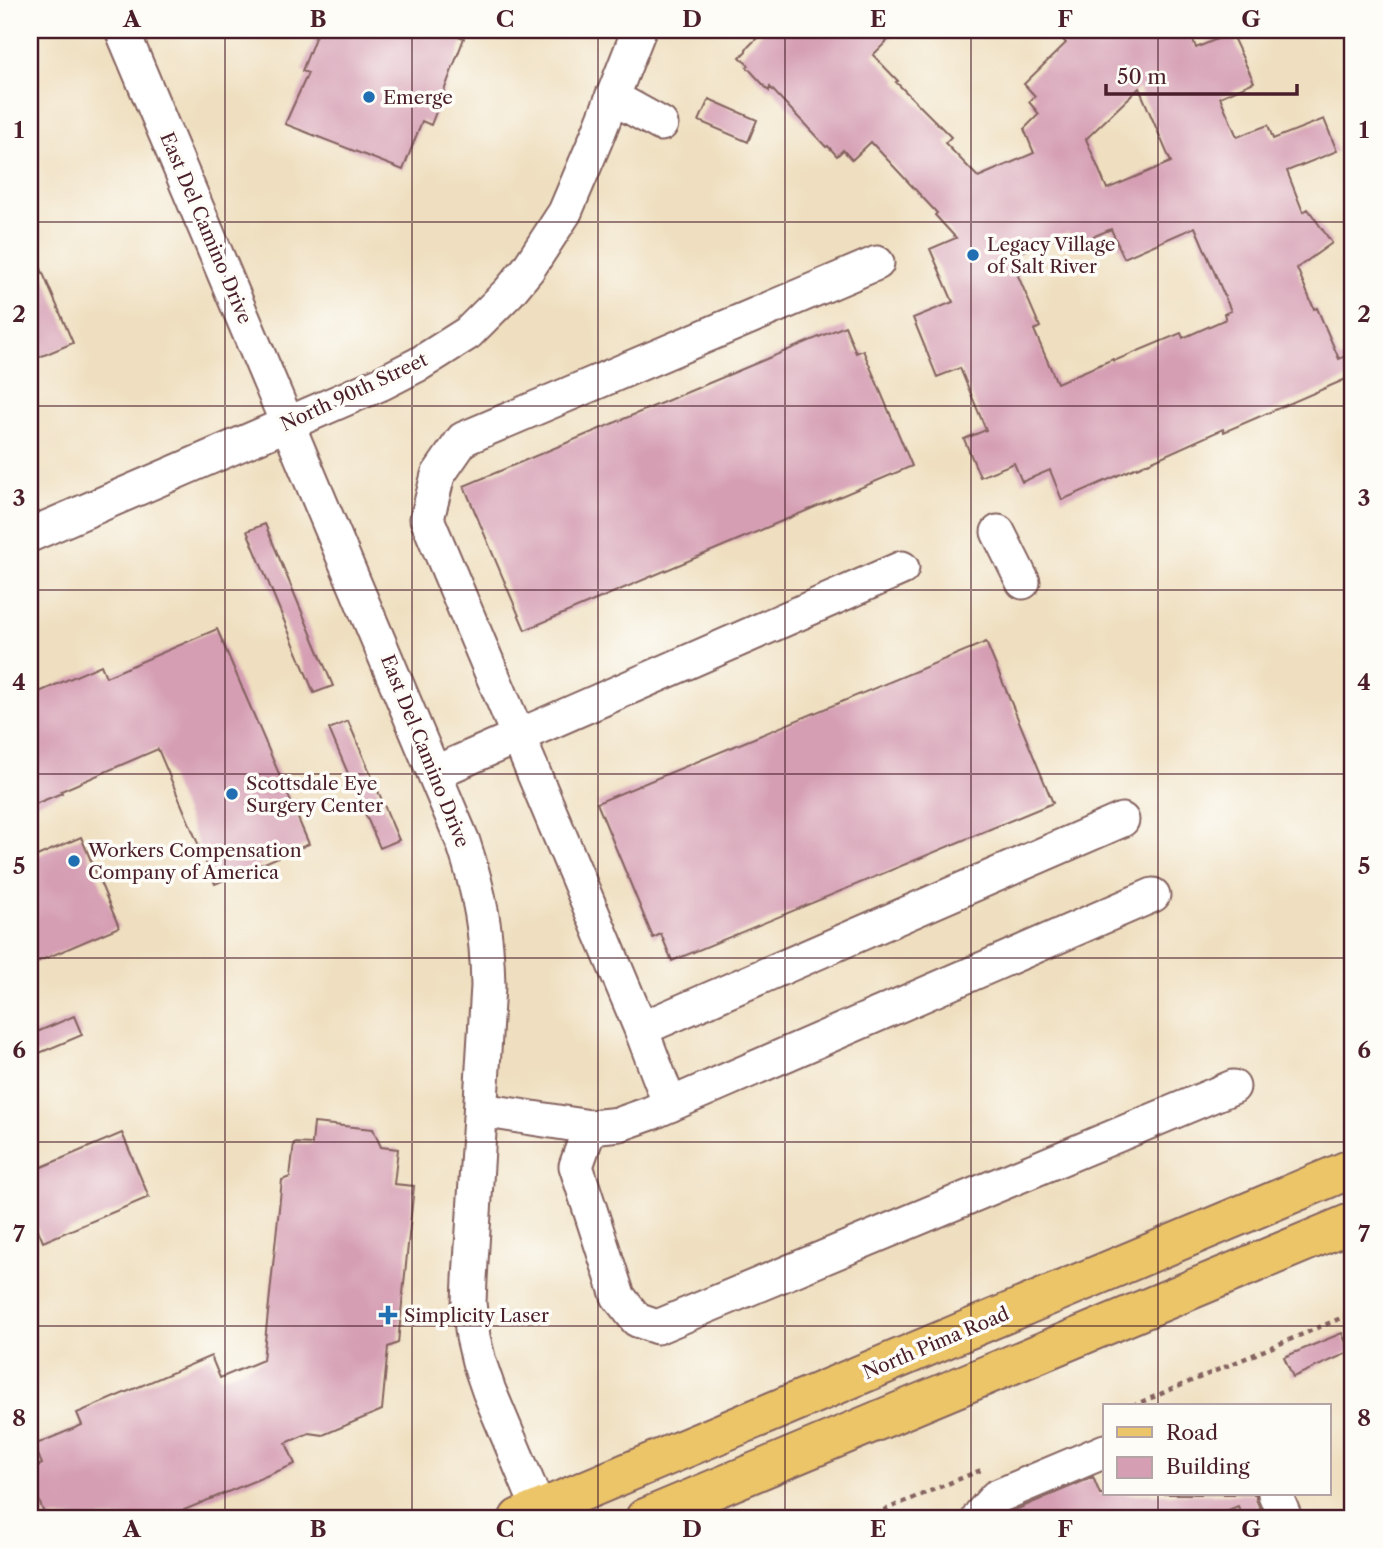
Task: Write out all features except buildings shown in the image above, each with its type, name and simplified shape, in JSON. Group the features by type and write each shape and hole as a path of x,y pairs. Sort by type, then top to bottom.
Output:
{"main road":[{"name":"North Pima Road","path":"532,1516 1353,1168"},
{"path":"645,1518 1353,1222"},
{"path":"532,1516 609,1509 942,1370 1044,1352"}],"street":[{"name":"East Del Camino Drive","path":"122,30 463,842 473,874 484,921 488,986 470,1279 472,1336 532,1516"},
{"name":"North 90th Street","path":"30,535 382,383 419,364 468,333 528,270 565,212 639,30"},
{"path":"612,97 661,124"},
{"path":"670,1105 427,519 438,475 463,439 877,263"},
{"path":"998,532 1023,582"},
{"path":"434,773 902,568"},
{"path":"640,1029 1122,820"},
{"path":"481,1110 590,1127 620,1124 670,1105 1153,895"},
{"path":"590,1127 576,1166 618,1296 637,1320 657,1327 1233,1087"},
{"path":"979,1518 996,1497 1103,1452"},
{"path":"1276,1496 1285,1518"}],"path":[{"path":"1137,1404 1353,1314"}],"place":[{"name":"Emerge","path":"369,97"},
{"name":"Legacy Village of Salt River","path":"973,255"},
{"name":"Scottsdale Eye Surgery Center","path":"232,794"},
{"name":"Workers Compensation Company of America","path":"74,861"},
{"name":"Simplicity Laser","path":"388,1315"}]}
